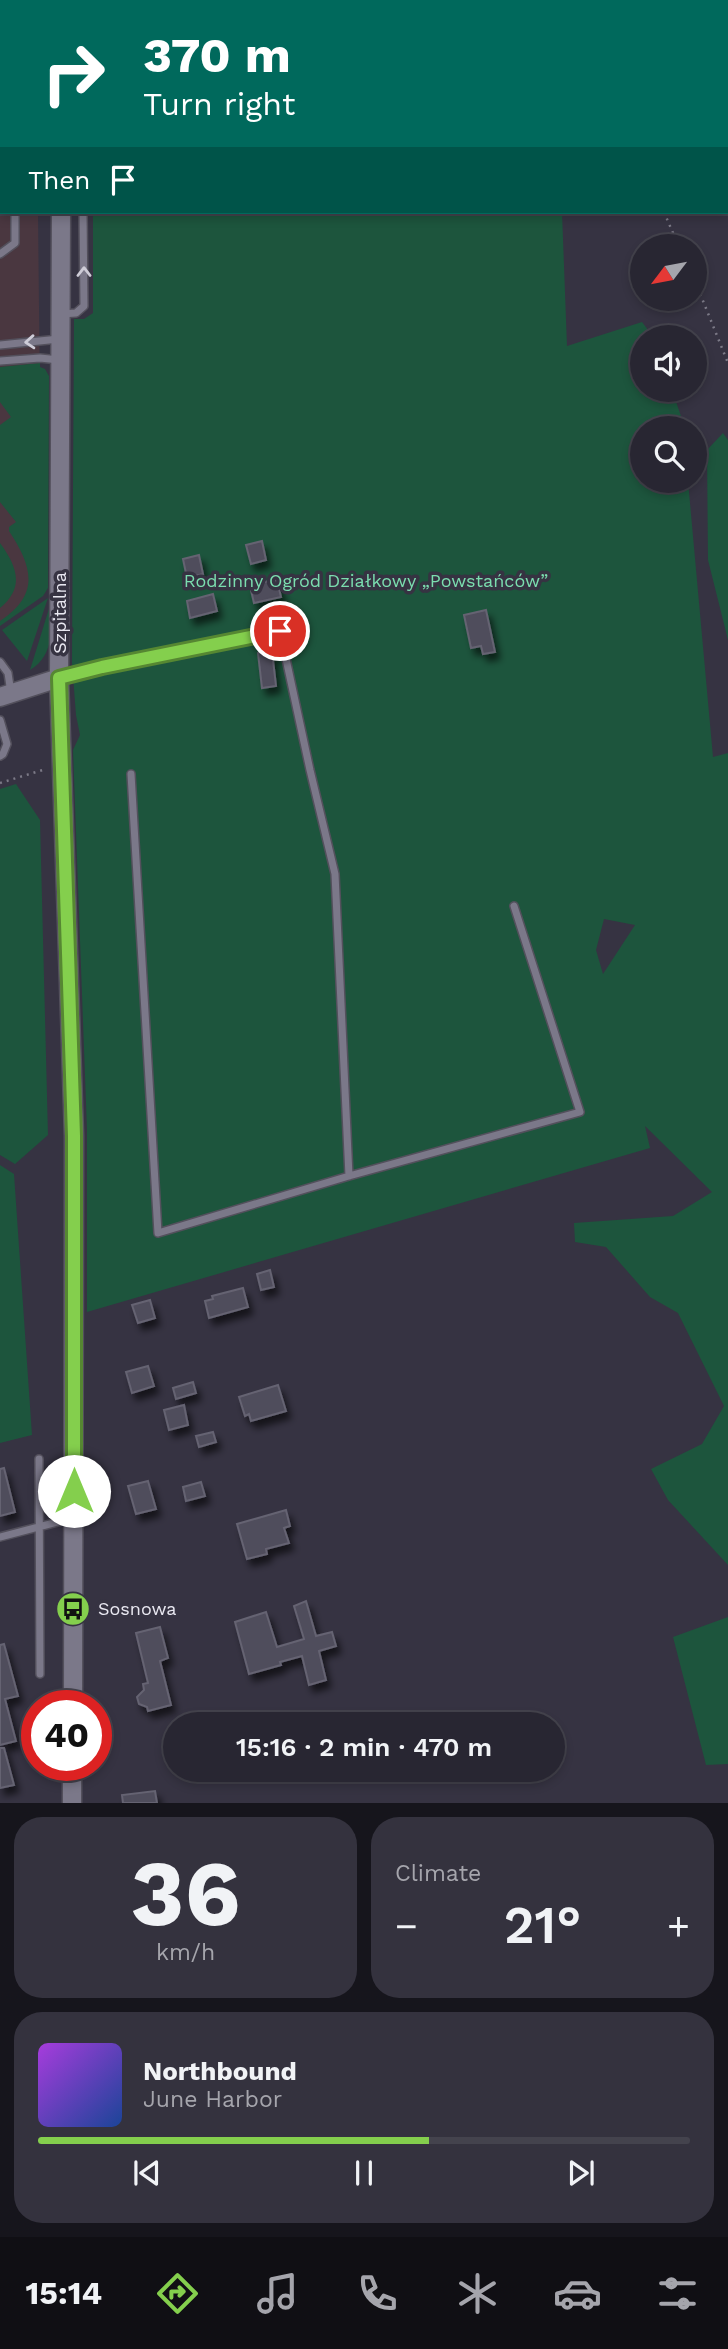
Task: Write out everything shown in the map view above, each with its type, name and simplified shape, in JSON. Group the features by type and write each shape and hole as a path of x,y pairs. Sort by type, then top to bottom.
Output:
{"street":[{"name":"Szpitalna","path":"61,214 59,678 74,1136 73,1690"},
{"path":"5,696 59,678"},
{"path":"72,1781 72,1803"}],"lane":[{"path":"0,254 15,243 15,214"},
{"path":"60,314 76,313 84,306 83,214"},
{"path":"0,345 60,339"},
{"path":"0,361 40,358 60,361"},
{"path":"59,678 280,631 335,874 349,1176"},
{"path":"0,662 8,673 5,696"},
{"path":"0,720 7,744 0,756"},
{"path":"131,774 158,1233 349,1176 580,1112 514,906"},
{"path":"39,1460 40,1674"},
{"path":"0,1537 73,1518"}],"path":[{"path":"665,214 674,234"},
{"path":"707,311 728,363"},
{"path":"0,783 52,767"}],"shaded area":[{"path":"0,214 38,214 42,591 0,623"}],"green space":[{"name":"Rodzinny Ogród Działkowy „Powstańców”","path":"93,214 562,214 567,346 630,326 630,402 676,402 681,416 630,416 630,493 689,493 713,757 728,753 728,1565 668,1500 651,1469 702,1444 724,1406 678,1313 650,1297 606,1247 575,1242 574,1223 673,1216 712,1192 645,1126 650,1148 87,1312 87,1130 73,750 80,735 72,663 74,319 84,319 93,313","holes":["604,919 635,925 603,974 596,950"]},
{"path":"40,363 40,367 45,369 49,376 48,588 43,596 0,626 0,621 22,600 28,579 23,556 9,531 9,527 16,522 0,502 0,425 11,417 0,402 0,367"},
{"path":"723,433 728,440 728,640 708,560 707,450"},
{"path":"0,543 14,568 16,584 8,600 0,608"},
{"path":"48,598 27,661 2,630"},
{"path":"52,599 48,648 38,664 30,670"},
{"path":"16,784 40,820 48,1135 15,1164 0,1155 0,789"},
{"path":"0,1165 14,1174 32,1435 0,1443"},
{"path":"728,1617 728,1764 706,1765 673,1637"}],"building":[{"path":"262,541 266,560 251,564 246,545"},
{"path":"199,555 203,574 187,578 183,559"},
{"path":"277,580 281,597 254,603 250,586"},
{"path":"213,594 217,611 190,618 187,601"},
{"path":"486,610 495,652 483,654 481,646 471,648 464,615"},
{"path":"272,651 276,686 262,688 258,653"},
{"path":"270,1270 274,1287 261,1290 257,1274"},
{"path":"243,1288 248,1307 209,1318 205,1301 213,1299 212,1296"},
{"path":"150,1300 155,1318 138,1323 132,1305"},
{"path":"148,1366 154,1386 132,1393 126,1372"},
{"path":"193,1382 196,1393 176,1399 173,1388"},
{"path":"278,1385 286,1411 251,1421 249,1414 245,1416 239,1397"},
{"path":"184,1405 188,1425 169,1430 164,1410"},
{"path":"213,1432 216,1442 199,1447 196,1436"},
{"path":"4,1468 15,1512 0,1516 0,1469"},
{"path":"148,1481 156,1509 136,1514 128,1486"},
{"path":"201,1482 205,1496 186,1501 183,1487"},
{"path":"286,1510 290,1526 284,1528 289,1543 266,1549 267,1554 247,1559 237,1524"},
{"path":"306,1601 316,1636 332,1632 336,1646 319,1651 326,1680 309,1685 302,1656 249,1674 235,1622 266,1612 277,1647 304,1639 294,1606"},
{"path":"160,1627 168,1658 160,1661 171,1705 148,1711 147,1707 139,1704 137,1697 144,1690 143,1684 148,1683 136,1633"},
{"path":"4,1644 18,1696 5,1699 16,1741 0,1745 0,1645"},
{"path":"0,1748 4,1748 14,1785 0,1788"},
{"path":"155,1791 157,1803 123,1803 122,1795"}],"place":[{"name":"Sosnowa","path":"73,1609"}],"route":[{"path":"74,1491 74,1136 59,678 280,631"}]}
